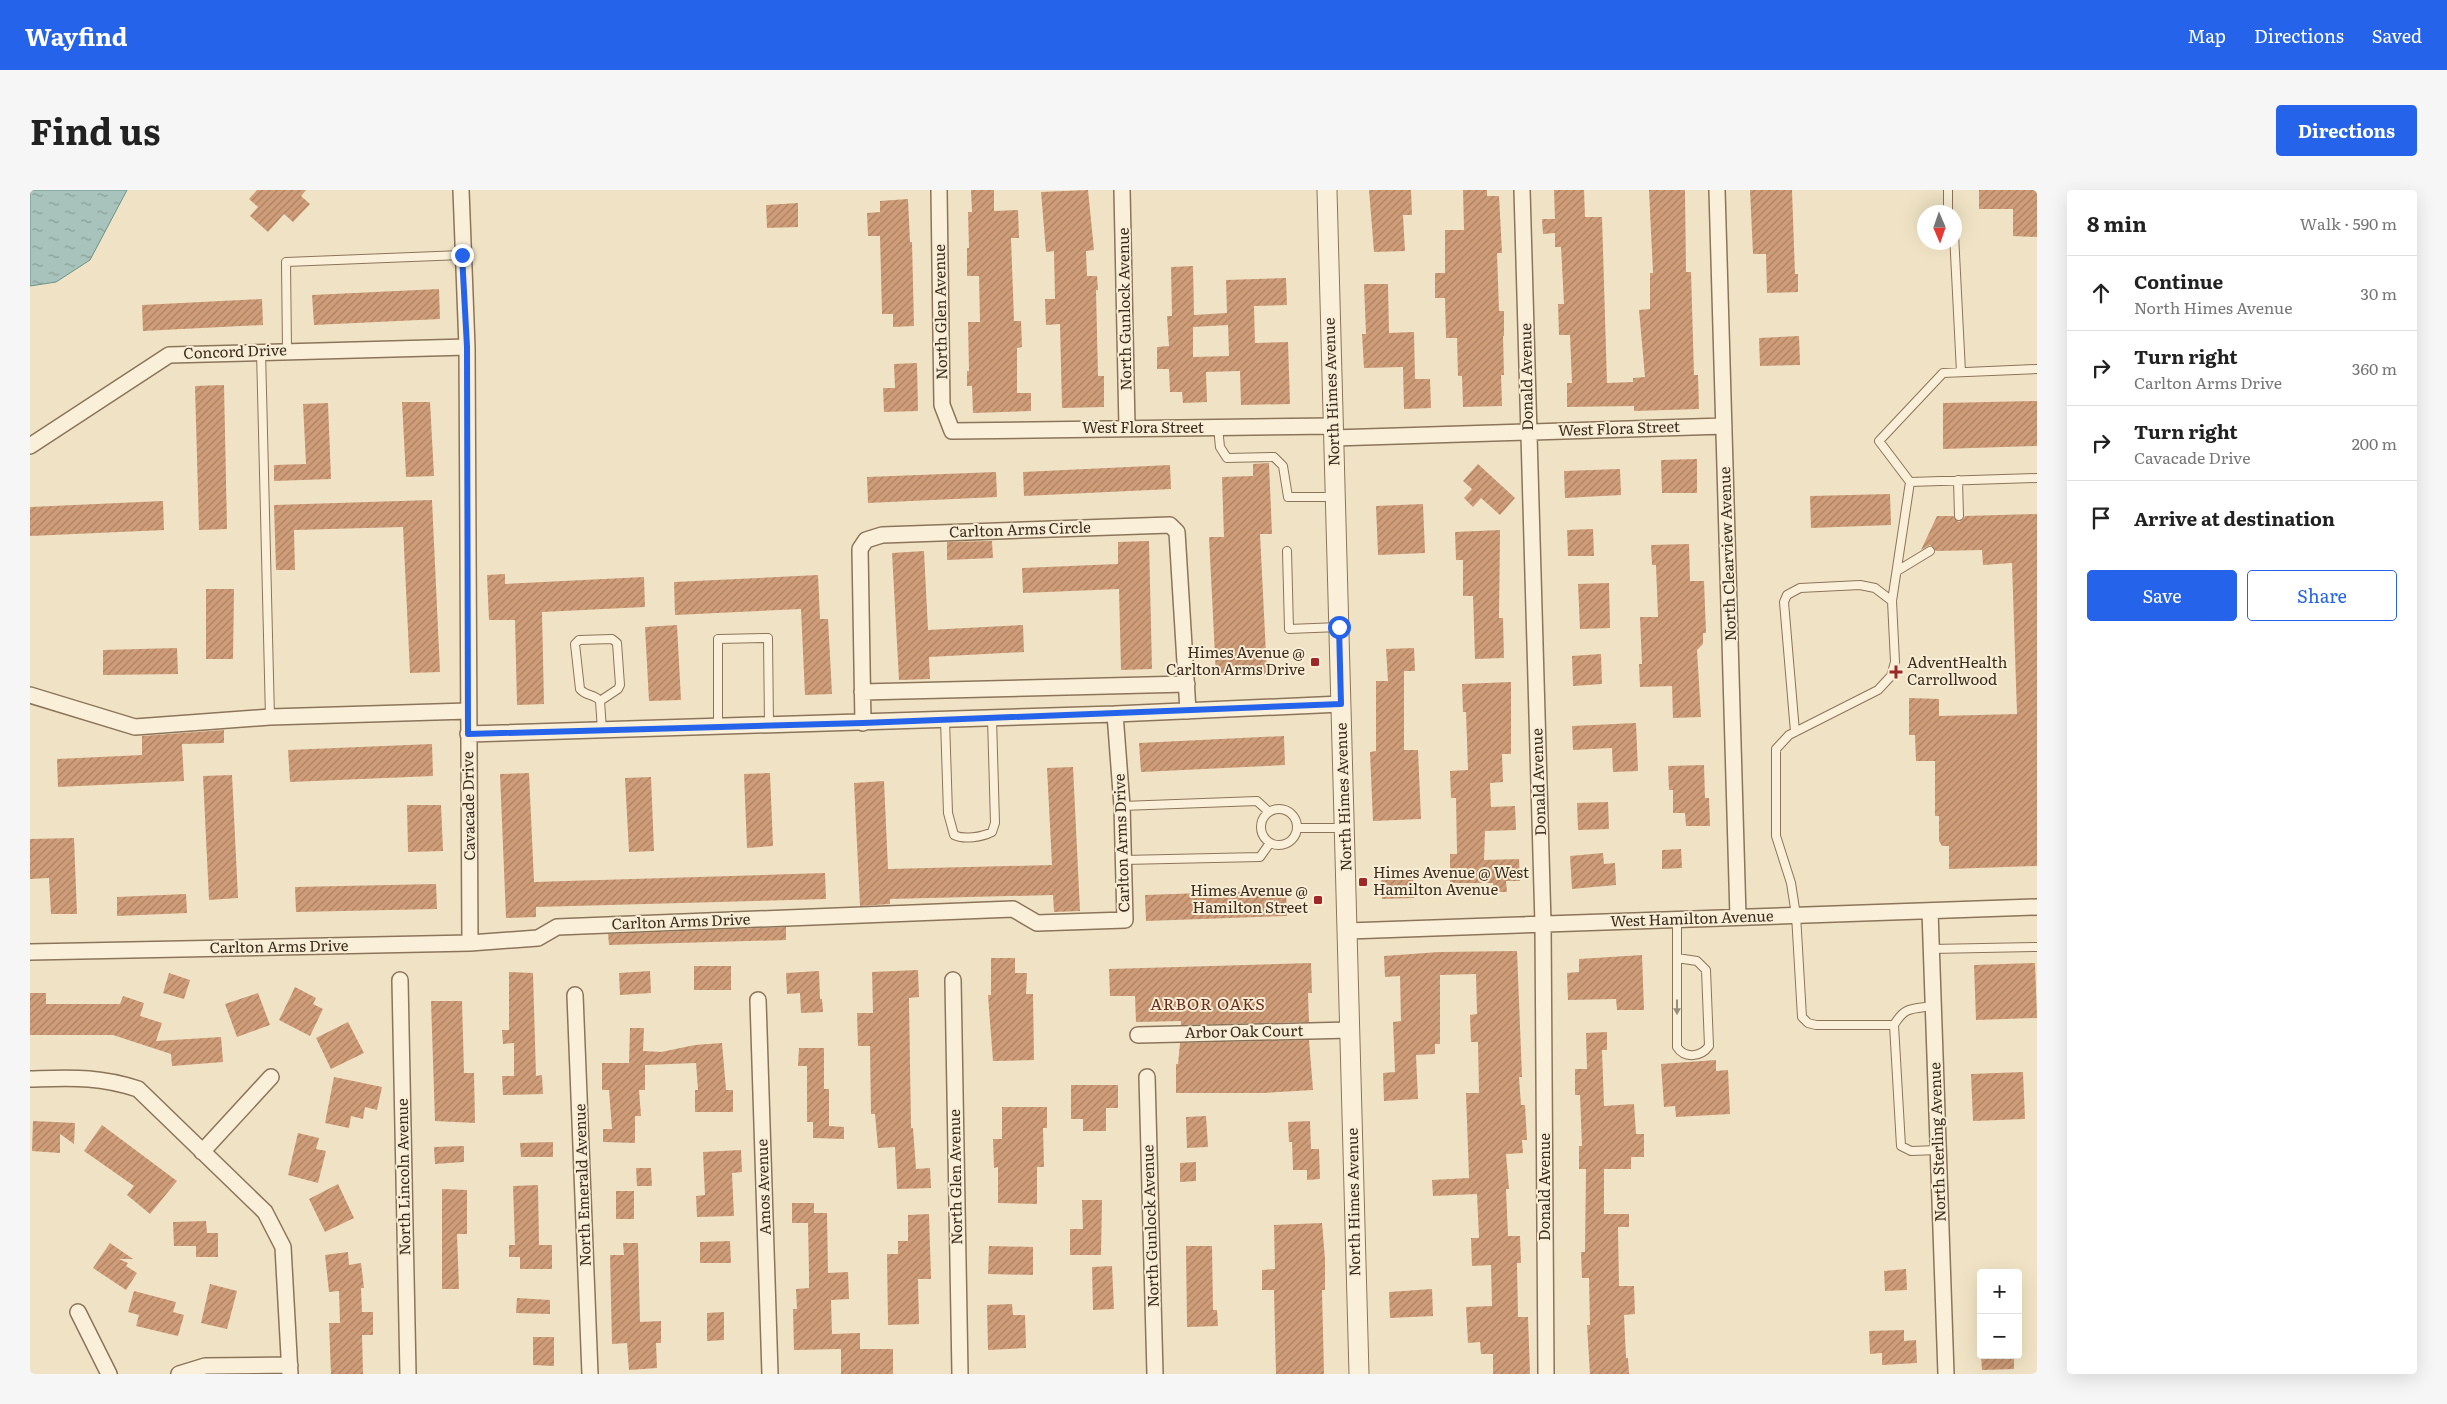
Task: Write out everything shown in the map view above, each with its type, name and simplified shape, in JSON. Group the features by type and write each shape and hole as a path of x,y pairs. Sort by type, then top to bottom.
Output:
{"street":[{"name":"Cavacade Drive","path":"461,190 467,347 470,943"},
{"name":"North Glen Avenue","path":"939,190 942,405 952,431"},
{"name":"North Gunlock Avenue","path":"1122,190 1127,427"},
{"name":"North Himes Avenue","path":"1327,190 1359,1374"},
{"name":"Donald Avenue","path":"1522,190 1543,924 1546,1374"},
{"name":"North Clearview Avenue","path":"1717,190 1738,917"},
{"name":"Concord Drive","path":"30,446 169,355 287,350 467,347"},
{"name":"West Flora Street","path":"952,431 1218,427 1333,432 1528,432 1724,426"},
{"name":"Carlton Arms Circle","path":"863,723 860,548 866,540 882,535 1170,525 1177,532 1188,711"},
{"path":"862,692 1186,684"},
{"path":"30,695 135,727 270,717 468,712"},
{"path":"468,734 863,723 1341,704"},
{"name":"Carlton Arms Drive","path":"30,952 470,943 538,938 556,928 1013,909 1037,923 1125,920 1122,806 1116,714"},
{"name":"West Hamilton Avenue","path":"1348,931 2037,907"},
{"name":"North Sterling Avenue","path":"1930,911 1946,1374"},
{"name":"North Lincoln Avenue","path":"400,980 408,1374"},
{"name":"North Glen Avenue","path":"953,980 960,1374"},
{"name":"North Emerald Avenue","path":"575,995 590,1374"},
{"name":"Amos Avenue","path":"758,1000 770,1374"},
{"name":"Arbor Oak Court","path":"1138,1035 1350,1030"},
{"path":"202,1152 271,1077"},
{"name":"North Gunlock Avenue","path":"1147,1077 1156,1374"},
{"path":"30,1079 76,1078 111,1080 138,1090 264,1212 283,1247 290,1369 205,1366 179,1374"},
{"path":"78,1312 109,1374"}],"lane":[{"path":"1948,190 1948,205"},
{"path":"1955,250 1960,372"},
{"path":"287,350 286,262 462,255"},
{"path":"261,351 270,717"},
{"path":"1894,1025 1816,1024 1808,1023 1802,1017 1796,915 1792,883 1776,836 1776,749 1782,741 1795,732 1878,690 1892,676 1895,662 1892,602 1910,482 1879,441 1943,373 2037,369"},
{"path":"1218,427 1220,448 1227,458 1274,457 1283,466 1288,497 1335,497"},
{"path":"1910,482 2037,478"},
{"path":"1958,480 1959,516"},
{"path":"1288,551 1289,629 1339,627"},
{"path":"1898,571 1930,551"},
{"path":"1795,732 1784,602 1787,595 1800,588 1860,585 1875,588 1892,602"},
{"path":"718,727 718,639 768,638 769,725"},
{"path":"600,701 618,689 620,685 617,643 612,640 578,640 575,644 580,690 582,693 597,697 600,701 602,730"},
{"path":"945,720 948,813 954,835 959,837 984,836 992,832 995,824 992,718"},
{"path":"1122,806 1257,801 1269,812"},
{"path":"1279,809 1290,813 1296,822 1297,828 1296,834 1287,844 1282,846 1270,843 1261,834 1260,828 1264,817 1269,812 1279,809"},
{"path":"1297,828 1345,828"},
{"path":"1123,860 1260,857 1270,843"},
{"path":"1677,919 1676,1048 1690,1055 1702,1054 1708,1046 1706,970 1697,961 1677,958"},
{"path":"1931,949 2037,947"},
{"path":"1933,1006 1908,1010 1900,1014 1894,1025 1901,1146 1911,1151 1938,1150"}],"water":[{"path":"30,190 127,190 90,260 56,282 30,286"}],"building":[{"path":"257,190 306,190 301,196 310,204 293,222 284,214 268,232 250,216 258,207 249,199"},
{"path":"971,190 994,190 994,211 1018,210 1019,238 1011,238 1014,321 1021,321 1022,347 1017,348 1017,393 1031,393 1031,411 973,413 972,386 967,386 967,371 969,371 968,322 980,322 979,276 967,276 967,248 969,248 968,212 972,212"},
{"path":"1088,190 1094,250 1086,251 1087,276 1097,276 1098,376 1104,376 1104,407 1062,408 1060,324 1046,325 1045,299 1055,299 1054,251 1046,252 1041,192"},
{"path":"1369,190 1411,190 1412,215 1403,215 1405,251 1374,252"},
{"path":"1463,190 1487,190 1487,196 1499,196 1502,253 1497,253 1499,311 1504,311 1504,375 1501,375 1502,406 1463,407 1462,376 1458,376 1457,338 1446,338 1445,298 1435,298 1435,273 1445,273 1445,230 1464,230"},
{"path":"1554,190 1584,190 1585,217 1602,217 1607,383 1633,382 1633,378 1645,377 1639,310 1650,309 1650,273 1653,273 1649,190 1685,190 1686,272 1691,272 1694,375 1698,375 1699,409 1634,411 1634,406 1567,407 1567,383 1572,383 1570,335 1559,335 1558,304 1564,304 1561,247 1555,247 1555,233 1543,234 1542,219 1555,219"},
{"path":"1750,190 1792,190 1795,274 1798,274 1798,292 1767,293 1766,254 1753,254"},
{"path":"1979,190 2037,190 2037,237 2013,236 2013,209 1979,209"},
{"path":"908,199 910,242 912,242 914,326 893,327 893,314 882,314 880,236 868,236 867,213 880,212 880,201"},
{"path":"798,203 798,227 767,228 766,205"},
{"path":"1193,266 1194,315 1227,313 1226,280 1286,278 1287,305 1254,306 1255,343 1288,342 1290,404 1241,405 1240,371 1206,372 1207,402 1183,403 1182,392 1170,392 1169,369 1157,369 1157,347 1169,346 1167,316 1172,316 1171,267","holes":["1228,325 1229,356 1193,357 1193,327"]},
{"path":"1364,284 1388,284 1389,333 1414,332 1415,379 1430,379 1431,408 1404,409 1403,367 1364,368 1362,334 1366,334"},
{"path":"439,289 440,319 314,325 312,295"},
{"path":"262,299 263,325 143,331 142,305"},
{"path":"1799,336 1800,365 1760,366 1759,338"},
{"path":"917,363 918,411 884,412 883,388 895,388 894,364"},
{"path":"224,385 227,529 199,530 195,386"},
{"path":"2037,401 2037,446 1943,449 1943,403"},
{"path":"402,402 430,402 434,476 406,477"},
{"path":"328,403 331,479 274,481 274,465 306,464 303,404"},
{"path":"1697,459 1697,493 1662,493 1661,460"},
{"path":"1269,463 1272,534 1260,534 1267,674 1216,676 1209,537 1224,537 1222,477 1253,476 1253,464"},
{"path":"1478,464 1515,498 1500,515 1481,498 1473,507 1464,498 1472,489 1463,481"},
{"path":"1170,465 1171,489 1024,496 1023,472"},
{"path":"1620,469 1621,495 1565,498 1564,471"},
{"path":"996,472 997,497 868,503 867,477"},
{"path":"1890,494 1891,525 1811,528 1810,496"},
{"path":"432,500 440,672 410,673 403,527 294,530 295,570 276,570 274,505"},
{"path":"163,501 164,530 30,536 30,507"},
{"path":"1423,504 1425,553 1378,555 1376,506"},
{"path":"2037,514 2037,866 1949,869 1949,846 1942,846 1939,841 1939,816 1935,816 1935,761 1916,761 1915,735 1909,735 1909,698 1939,699 1939,716 2017,714 2012,563 1983,565 1982,550 1936,551 1930,545 1921,550 1937,516 1953,516 1959,522 1965,516"},
{"path":"1593,529 1594,556 1568,556 1567,530"},
{"path":"1500,530 1499,618 1503,618 1504,658 1475,659 1473,596 1463,596 1463,560 1456,560 1455,532"},
{"path":"992,541 993,558 947,560 947,542"},
{"path":"1149,541 1152,669 1121,670 1119,589 1023,593 1022,568 1118,564 1118,542"},
{"path":"1689,544 1690,581 1704,581 1706,633 1703,633 1703,644 1697,650 1701,717 1673,718 1672,686 1640,687 1639,664 1642,664 1640,617 1658,617 1656,565 1652,565 1651,545"},
{"path":"924,551 928,630 1023,625 1024,652 929,657 930,679 899,680 892,553"},
{"path":"505,574 505,584 644,577 645,607 542,612 544,704 517,705 515,620 489,620 487,575"},
{"path":"818,575 820,619 828,619 832,694 805,695 801,609 675,615 674,582"},
{"path":"1609,583 1610,628 1580,629 1578,584"},
{"path":"206,589 234,589 233,659 206,659"},
{"path":"677,625 681,700 649,701 645,627"},
{"path":"177,648 178,674 103,675 103,650"},
{"path":"1414,648 1415,671 1404,671 1404,750 1418,750 1421,819 1373,821 1370,752 1376,751 1376,681 1388,681 1386,649"},
{"path":"1601,654 1602,684 1573,686 1572,656"},
{"path":"1511,682 1511,754 1502,754 1503,782 1490,783 1491,807 1515,806 1516,830 1485,831 1484,860 1519,859 1520,881 1506,881 1507,892 1493,892 1493,883 1450,883 1450,854 1457,854 1456,798 1451,798 1450,771 1468,770 1466,712 1463,712 1462,684"},
{"path":"1636,723 1638,771 1613,772 1612,748 1573,750 1572,726"},
{"path":"224,730 224,743 182,744 184,781 58,787 57,759 142,755 142,736"},
{"path":"1284,736 1285,765 1141,772 1139,743"},
{"path":"432,744 433,776 290,782 288,750"},
{"path":"1704,765 1705,798 1709,798 1710,826 1686,826 1685,813 1673,813 1673,790 1669,790 1668,766"},
{"path":"1073,767 1080,911 1054,912 1053,895 890,899 890,904 860,906 854,783 884,781 888,869 1052,865 1047,768"},
{"path":"529,773 534,882 825,873 826,899 536,907 536,917 506,918 500,774"},
{"path":"770,773 773,846 747,848 744,774"},
{"path":"232,775 238,898 209,900 203,776"},
{"path":"651,777 654,851 629,852 625,778"},
{"path":"1608,802 1609,829 1578,830 1577,803"},
{"path":"407,805 441,805 443,851 408,852"},
{"path":"74,838 77,914 51,914 49,878 30,879 30,839"},
{"path":"1681,849 1682,868 1662,869 1662,850"},
{"path":"1603,853 1604,864 1615,863 1616,885 1572,889 1570,856"},
{"path":"1413,875 1414,898 1382,899 1381,876"},
{"path":"436,884 437,909 296,912 295,887"},
{"path":"1286,890 1287,916 1146,921 1145,895"},
{"path":"186,894 187,913 117,916 117,897"},
{"path":"786,927 786,940 609,945 608,934"},
{"path":"1517,951 1522,1077 1519,1077 1521,1105 1525,1105 1527,1140 1522,1140 1523,1153 1506,1154 1509,1189 1506,1189 1508,1236 1520,1236 1521,1263 1517,1263 1518,1317 1528,1317 1530,1374 1493,1374 1493,1354 1481,1354 1480,1342 1468,1343 1466,1307 1492,1306 1491,1265 1472,1266 1471,1238 1479,1238 1477,1194 1433,1196 1432,1180 1469,1178 1466,1093 1479,1093 1478,1042 1471,1042 1470,1015 1477,1014 1476,974 1440,975 1440,1044 1435,1044 1435,1054 1416,1055 1418,1099 1384,1101 1383,1073 1395,1072 1393,1022 1401,1021 1400,976 1385,977 1384,956 1439,952"},
{"path":"1642,955 1644,1010 1617,1010 1616,999 1568,1000 1567,973 1579,972 1579,959"},
{"path":"991,958 1015,958 1015,973 1027,973 1026,994 1033,994 1034,1060 993,1061 988,995 991,995"},
{"path":"1311,963 1312,993 1308,993 1309,1022 1181,1025 1181,1021 1136,1022 1135,996 1110,996 1109,969"},
{"path":"2035,963 2037,1018 1976,1020 1974,965"},
{"path":"694,966 731,966 731,990 694,990"},
{"path":"918,970 919,997 909,998 911,1128 913,1128 916,1169 930,1168 931,1188 897,1189 895,1147 878,1148 875,1114 871,1114 870,1046 858,1046 857,1013 873,1013 872,972"},
{"path":"650,971 651,993 620,995 619,973"},
{"path":"819,971 820,999 822,999 823,1012 801,1013 800,993 787,994 786,973"},
{"path":"509,972 533,973 536,1076 542,1075 543,1094 503,1095 502,1076 514,1076 514,1043 503,1044 502,1030 509,1030"},
{"path":"169,973 190,980 184,999 163,993"},
{"path":"295,987 316,998 313,1004 323,1009 310,1036 279,1020"},
{"path":"30,993 46,993 46,1004 120,1004 123,996 144,1003 140,1016 162,1023 156,1041 221,1037 223,1062 172,1066 171,1054 113,1035 30,1035"},
{"path":"258,993 270,1025 237,1037 225,1004"},
{"path":"431,1001 462,1001 464,1073 474,1073 475,1123 435,1121"},
{"path":"348,1022 364,1053 331,1069 316,1038"},
{"path":"630,1028 644,1028 643,1051 661,1052 695,1045 722,1043 726,1090 733,1090 733,1112 695,1112 695,1090 698,1090 696,1063 645,1065 645,1090 639,1090 641,1116 635,1116 635,1143 603,1142 603,1129 612,1129 609,1090 602,1090 602,1063 629,1063"},
{"path":"1607,1032 1607,1050 1602,1050 1604,1106 1634,1104 1636,1134 1644,1134 1644,1157 1631,1157 1631,1169 1604,1169 1604,1214 1629,1214 1629,1227 1618,1227 1619,1286 1634,1286 1635,1314 1624,1315 1626,1358 1628,1358 1629,1374 1590,1374 1587,1325 1590,1325 1589,1278 1582,1278 1581,1252 1585,1252 1586,1169 1579,1169 1579,1146 1582,1146 1580,1095 1575,1095 1575,1069 1587,1069 1586,1033"},
{"path":"1309,1040 1313,1090 1263,1093 1176,1093 1176,1064 1178,1064 1180,1043"},
{"path":"799,1048 824,1048 824,1089 829,1089 829,1126 844,1127 844,1139 813,1138 813,1122 807,1122 807,1066 798,1066"},
{"path":"1716,1060 1716,1071 1728,1070 1730,1114 1676,1117 1675,1106 1664,1107 1661,1064"},
{"path":"2023,1072 2025,1119 1973,1121 1971,1074"},
{"path":"334,1077 382,1087 377,1110 365,1107 363,1119 351,1116 349,1128 325,1123"},
{"path":"1071,1085 1118,1085 1118,1108 1106,1108 1106,1131 1083,1131 1083,1119 1071,1119"},
{"path":"1002,1107 1047,1107 1047,1128 1043,1128 1044,1167 1037,1167 1037,1204 998,1203 998,1167 994,1168 993,1139 1002,1139"},
{"path":"1206,1116 1208,1147 1187,1148 1186,1117"},
{"path":"33,1121 75,1123 74,1144 60,1134 60,1153 32,1151"},
{"path":"1310,1121 1311,1149 1319,1149 1320,1179 1307,1180 1307,1170 1293,1170 1292,1142 1289,1142 1288,1122"},
{"path":"102,1125 177,1181 150,1214 127,1195 134,1186 84,1151"},
{"path":"298,1133 319,1138 316,1149 326,1151 318,1183 288,1175"},
{"path":"553,1142 553,1157 521,1157 520,1143"},
{"path":"464,1146 464,1162 435,1164 434,1147"},
{"path":"741,1150 742,1172 732,1173 734,1216 697,1217 696,1196 705,1195 703,1152"},
{"path":"1196,1162 1196,1181 1180,1182 1180,1163"},
{"path":"636,1168 651,1168 652,1186 637,1186"},
{"path":"338,1184 354,1218 325,1232 309,1199"},
{"path":"538,1185 539,1245 552,1245 552,1269 520,1269 520,1257 509,1257 509,1245 515,1245 513,1186"},
{"path":"442,1189 467,1190 467,1234 457,1234 459,1289 442,1289"},
{"path":"616,1191 634,1191 634,1219 616,1219"},
{"path":"1082,1200 1102,1200 1101,1255 1070,1255 1070,1229 1083,1229"},
{"path":"792,1203 814,1203 814,1213 827,1213 828,1273 848,1272 849,1299 831,1300 832,1334 860,1333 860,1349 893,1349 893,1374 841,1374 841,1349 794,1350 793,1309 797,1309 796,1289 809,1288 809,1274 808,1223 792,1223"},
{"path":"929,1214 931,1279 918,1279 919,1324 888,1325 887,1254 898,1254 898,1241 908,1241 908,1215"},
{"path":"206,1221 207,1233 218,1233 218,1257 196,1257 196,1246 174,1246 173,1222"},
{"path":"1322,1223 1325,1259 1325,1290 1322,1290 1324,1374 1276,1374 1274,1290 1262,1290 1262,1270 1275,1269 1274,1225"},
{"path":"730,1241 731,1263 700,1263 700,1242"},
{"path":"110,1243 133,1259 119,1259 128,1263 126,1266 137,1273 126,1290 93,1268"},
{"path":"623,1243 638,1243 640,1322 661,1321 661,1343 656,1343 657,1368 629,1370 627,1343 612,1344 610,1255 624,1255"},
{"path":"989,1246 1033,1247 1033,1275 988,1274"},
{"path":"1186,1246 1212,1246 1213,1310 1217,1310 1218,1326 1187,1327"},
{"path":"348,1252 349,1265 361,1263 364,1288 361,1288 362,1312 373,1312 373,1335 362,1335 363,1374 331,1374 329,1323 340,1323 339,1291 329,1292 325,1255"},
{"path":"1112,1266 1114,1309 1093,1310 1092,1267"},
{"path":"1906,1269 1907,1290 1885,1291 1884,1271"},
{"path":"210,1284 237,1291 227,1329 201,1323"},
{"path":"1432,1289 1433,1316 1390,1318 1389,1292"},
{"path":"134,1291 176,1302 173,1312 184,1315 178,1336 136,1326 139,1315 128,1312"},
{"path":"517,1298 550,1300 550,1314 516,1313"},
{"path":"1012,1304 1013,1315 1025,1315 1026,1348 988,1350 987,1305"},
{"path":"724,1312 724,1340 707,1341 707,1313"},
{"path":"1904,1330 1904,1341 1916,1340 1917,1363 1882,1365 1882,1353 1870,1354 1869,1331"},
{"path":"533,1337 554,1337 554,1366 533,1365"},
{"path":"1981,1359 2014,1359 2014,1369 1982,1370"}],"place":[{"name":"Himes Avenue @ Carlton Arms Drive","path":"1315,662"},
{"name":"AdventHealth Carrollwood","path":"1896,672"},
{"name":"Himes Avenue @ West Hamilton Avenue","path":"1363,882"},
{"name":"Himes Avenue @ Hamilton Street","path":"1318,900"}],"district":[{"name":"ARBOR OAKS","path":"1208,1004"}],"route":[{"path":"462,255 467,347 468,734 863,723 1341,704 1339,627"}]}
